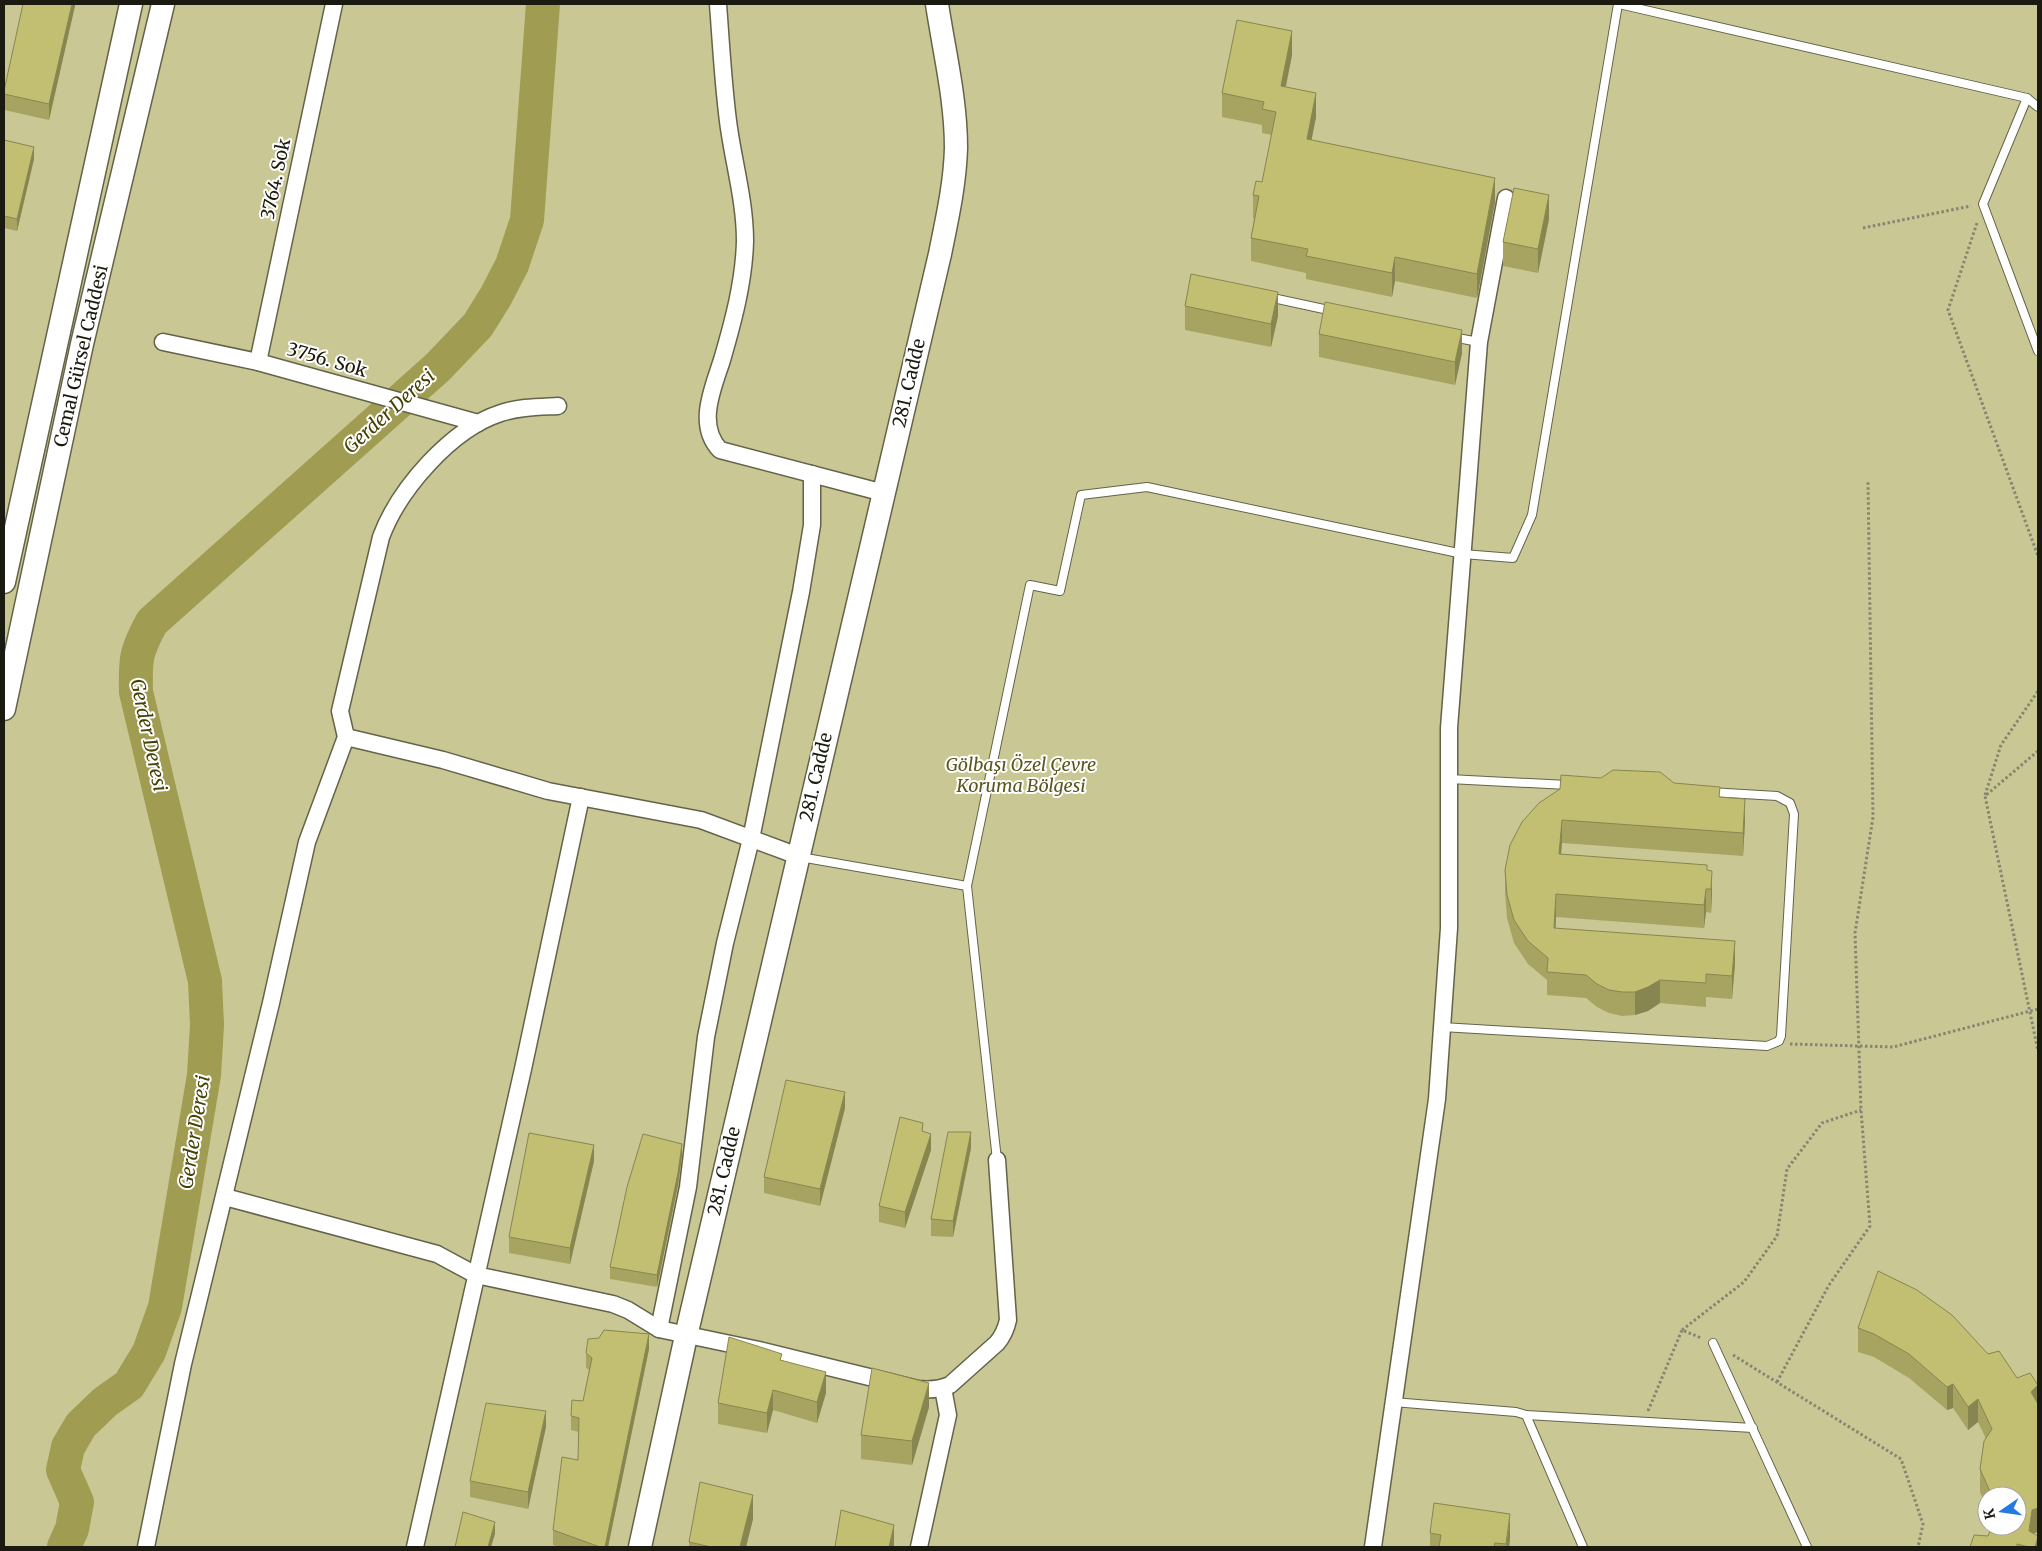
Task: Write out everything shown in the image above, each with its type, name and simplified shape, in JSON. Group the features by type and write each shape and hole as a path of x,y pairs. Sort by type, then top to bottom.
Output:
{"street":[{"name":"Cemal Gürsel Caddesi","path":"4,582 131,4"},
{"name":"Cemal Gürsel Caddesi","path":"4,709 82,344 164,4"},
{"name":"3764. Sok","path":"258,362 334,4"},
{"path":"718,4 728,122 743,206 745,241 739,294 732,326 711,393 708,428 714,444 720,450 884,493"},
{"name":"281. Cadde","path":"640,1547 686,1336 940,254 953,184 956,147 950,79 937,4"},
{"path":"1373,1547 1437,1099 1448,928 1449,728 1479,342 1506,198"},
{"name":"3756. Sok","path":"163,342 258,362 478,423"},
{"path":"146,1547 183,1364 225,1197 307,842 346,737 340,711 381,537 388,518 397,503 434,457 457,437 478,423 499,413 519,408 558,406"},
{"path":"659,1329 688,1187 708,1028 725,943 751,839 801,592 812,525 812,474"},
{"path":"346,737 443,760 548,791 700,820 798,856"},
{"path":"415,1547 523,1069 581,797"},
{"path":"225,1197 437,1254 476,1275 613,1304 628,1310 659,1329 758,1350 918,1389 942,1388 950,1385 997,1343 1003,1336 1008,1320 997,1160"},
{"path":"919,1547 948,1415 942,1388"}],"lane":[{"path":"997,1160 967,886 1030,585 1060,591 1081,495 1147,487 1463,554 1513,558 1532,515 1618,4 2027,98 2038,107"},
{"path":"2027,98 1983,204 2038,352"},
{"path":"1255,295 1343,313"},
{"path":"1440,334 1479,342"},
{"path":"1449,779 1578,786"},
{"path":"1442,1027 1767,1046 1779,1041 1781,1036 1794,814 1790,803 1776,796 1697,792"},
{"path":"798,856 967,886"},
{"path":"1713,1343 1807,1547"},
{"path":"1393,1402 1516,1412 1526,1415 1753,1428"},
{"path":"1526,1415 1584,1547"}],"path":[{"path":"1863,228 1983,204 1948,310 2038,556"},
{"path":"1777,1382 1829,1285 1870,1226 1861,1110 1855,933 1873,817 1868,481"},
{"path":"2038,691 2001,745 1985,796 2038,1051"},
{"path":"1985,796 2038,751"},
{"path":"1774,1044 1893,1047 2038,1010"},
{"path":"1644,1422 1682,1330 1744,1282 1777,1236 1786,1169 1822,1123 1861,1110"},
{"path":"1682,1330 1713,1343 1901,1459 1923,1524 1918,1547"}],"green space":[{"name":"Gölbaşı Özel Çevre Koruma Bölgesi","path":"4,4 2038,4 2038,1547 4,1547"}],"building":[{"path":"23,4 72,4 49,104 4,94"},
{"path":"1237,20 1292,31 1281,86 1316,93 1307,139 1495,178 1477,274 1395,257 1392,273 1306,256 1308,249 1251,238 1259,196 1253,195 1256,181 1262,182 1276,112 1262,109 1264,102 1222,93"},
{"path":"4,140 34,147 17,219 4,216"},
{"path":"1514,188 1549,195 1538,249 1503,242"},
{"path":"1191,274 1278,292 1271,324 1185,306"},
{"path":"1325,302 1462,330 1455,362 1319,334"},
{"path":"1613,770 1660,772 1674,783 1720,787 1719,797 1745,799 1743,833 1562,820 1559,854 1707,865 1707,870 1712,871 1711,889 1706,889 1704,905 1556,894 1554,928 1735,941 1732,976 1706,974 1706,983 1660,980 1635,992 1609,990 1597,984 1586,975 1547,972 1548,958 1528,941 1514,920 1507,895 1505,870 1510,845 1522,822 1539,803 1560,789 1561,775 1601,778"},
{"path":"786,1080 845,1092 820,1189 764,1177"},
{"path":"900,1117 923,1123 922,1131 931,1134 905,1212 879,1206"},
{"path":"948,1132 971,1132 953,1221 931,1219"},
{"path":"529,1133 594,1145 570,1248 509,1237"},
{"path":"643,1134 682,1144 678,1173 657,1275 610,1267 627,1187"},
{"path":"1878,1271 1917,1290 1952,1315 1988,1354 1999,1351 2017,1378 2030,1373 2038,1385 2031,1392 2038,1404 2038,1508 2032,1510 2029,1531 2038,1536 2035,1547 2017,1544 2017,1547 1970,1547 1974,1535 2027,1536 2027,1486 1988,1486 1980,1469 1984,1441 1992,1429 1978,1399 1968,1407 1953,1384 1947,1387 1909,1354 1874,1334 1858,1328"},
{"path":"604,1330 649,1334 605,1547 600,1547 553,1530 562,1457 578,1460 579,1418 571,1416 572,1400 583,1401 592,1358 586,1353 588,1339 599,1338"},
{"path":"729,1337 782,1354 780,1360 826,1372 817,1402 773,1390 767,1413 718,1403"},
{"path":"872,1368 929,1383 912,1441 861,1435"},
{"path":"486,1403 546,1411 528,1492 470,1481"},
{"path":"700,1482 753,1495 740,1547 711,1547 689,1542"},
{"path":"1434,1503 1510,1514 1506,1544 1495,1543 1494,1547 1439,1547 1441,1535 1430,1533"},
{"path":"841,1510 894,1525 889,1547 835,1547"},
{"path":"463,1512 495,1522 488,1547 455,1547"}],"waterway":[{"name":"Gerder Deresi","path":"64,1547 72,1529 77,1502 63,1470 68,1447 81,1425 105,1402 129,1385 149,1352 165,1307 204,1075 207,1025 205,981 136,692 136,663 140,648 152,622 438,367 478,325 512,265 527,220 543,4"}]}
